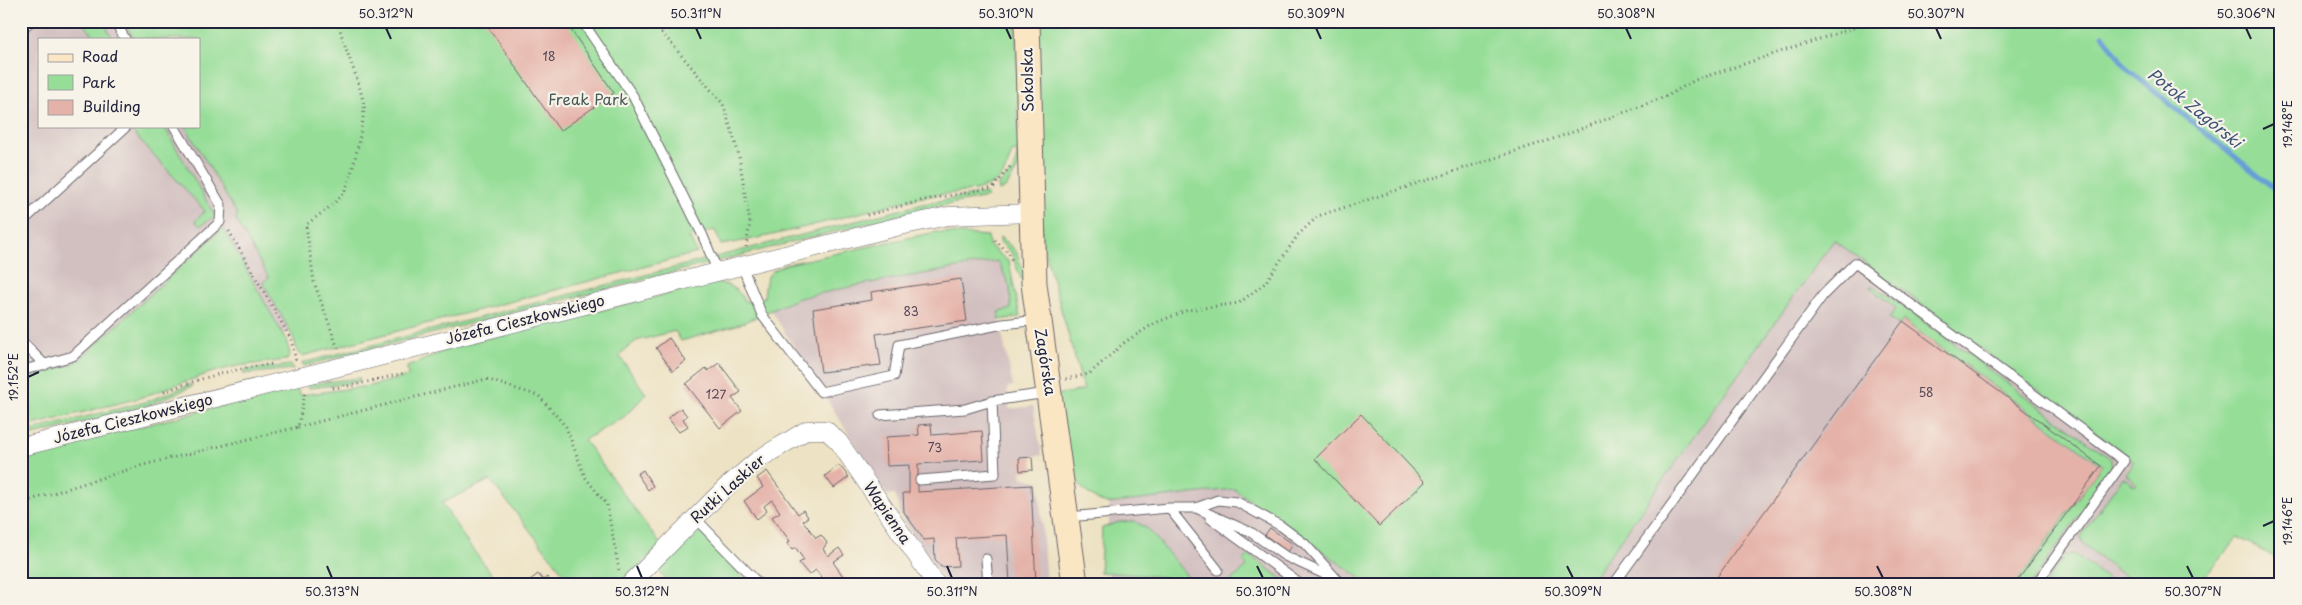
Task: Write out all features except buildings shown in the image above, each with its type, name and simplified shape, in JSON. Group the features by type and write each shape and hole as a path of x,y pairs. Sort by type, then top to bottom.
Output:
{"street":[{"name":"Sokolska","path":"1027,21 1030,139"},
{"name":"Zagórska","path":"1030,139 1034,284 1075,584"},
{"name":"Józefa Cieszkowskiego","path":"21,447 948,216 1033,213"},
{"name":"Rutki Laskier","path":"625,579 759,459 807,430 826,430 839,442"},
{"name":"Wapienna","path":"839,442 936,584"}],"lane":[{"path":"21,30 31,21"},
{"path":"115,21 124,38"},
{"path":"582,21 633,96 702,234 718,272"},
{"path":"21,223 125,128"},
{"path":"21,371 73,356 220,222 221,205 175,128"},
{"path":"1614,584 1823,295 1855,263 2124,461 2036,584"},
{"path":"742,266 762,316 821,392 894,376 900,346 1003,324 1038,320"},
{"path":"21,341 45,365"},
{"path":"880,415 965,409 1049,387"},
{"path":"920,480 995,474 992,401"},
{"path":"1067,517 1169,508 1196,508 1218,500 1237,502 1281,526 1304,544 1342,583"},
{"path":"1169,508 1218,570"},
{"path":"1196,508 1252,533 1285,556 1342,583"},
{"path":"1196,508 1300,584"},
{"path":"695,518 759,584"},
{"path":"986,559 988,584"}],"path":[{"path":"338,21 342,44 351,64 364,107 357,146 345,192 306,225 314,282 338,349"},
{"path":"652,21 723,104 738,151 750,223 746,247"},
{"path":"1049,387 1089,374 1125,342 1155,322 1188,310 1239,303 1265,283 1298,235 1318,216 1564,136 1667,96 1695,80 1852,28 1863,21"},
{"path":"220,222 226,225 291,339 296,361"},
{"path":"324,389 354,386 405,373"},
{"path":"21,503 142,465 486,378 539,396 566,427 585,477 607,505 625,579"},
{"path":"298,427 305,391 315,390"}],"shaded area":[{"path":"21,21 142,21 150,38 38,38 38,128 200,128 200,126 309,321 283,334 21,403"},
{"path":"1827,235 2238,537 2199,584 1576,584"},
{"path":"999,261 1010,287 1011,309 999,320 1013,386 1007,387 1009,409 1033,406 1042,455 1019,458 1022,477 1039,482 1046,584 946,584 900,514 895,494 887,495 771,310 799,298 859,285"},
{"path":"1311,474 1417,584 1100,584 1100,581 1109,578 1109,503"}],"green space":[{"path":"81,21 103,21 112,38 96,38"},
{"name":"Freak Park","path":"124,21 1016,21 1019,167 1006,187 999,191 998,185 1014,169 1018,151 1012,152 1000,178 984,188 918,198 795,230 721,245 715,230 689,237 697,253 302,356 298,353 293,337 263,282 269,278 236,220 237,214 186,128 200,128 200,38 133,38"},
{"path":"1037,21 2281,21 2281,561 2238,537 2199,584 2135,584 2084,545 2081,539 2082,534 2123,477 2135,486 2137,484 2125,474 2134,461 1834,240 1589,584 1369,584 1234,489 1106,504 1091,496 1072,473 1066,459 1060,427 1056,395 1084,390 1042,242"},
{"path":"134,128 165,128 215,216 200,226 195,221 205,211 132,131"},
{"path":"985,193 988,197 923,209 303,366 302,363 923,204"},
{"path":"223,228 286,340 290,354 287,360 237,366 213,372 139,398 21,428 21,379 70,365 79,360"},
{"path":"936,232 988,236 989,245 1009,262 1020,317 999,320 999,312 1011,309 1010,287 998,261 859,285 799,298 740,324 681,341 675,331 636,341 619,355 646,394 624,417 584,440 661,545 620,584 585,584 583,582 572,584 490,480 442,503 469,545 500,584 21,584 21,457 296,387 300,395 370,386 408,376 407,367 456,346 716,282 734,288 740,293 745,302 764,298 768,276 787,264"},
{"path":"1000,237 1016,251 1026,278 1021,279 1011,252 1000,242"},
{"path":"1871,286 1886,294 2111,459 2112,470 2030,584 2016,584 2102,465 1903,320 1899,325 1889,318 1896,308 1870,288"},
{"path":"291,365 293,369 243,374 245,370"},
{"path":"360,378 358,382 309,388 308,384"},
{"path":"191,384 193,386 144,407 21,438 21,433 146,402"},
{"path":"1134,521 1148,529 1194,584 1171,584 1165,577 1100,572 1102,528 1119,522"},
{"path":"695,531 701,531 749,584 669,584 656,568"},
{"path":"2075,554 2114,584 2045,584 2065,555"},
{"path":"1249,555 1289,584 1227,584 1247,567 1243,561"}],"waterway":[{"name":"Potok Zagórski","path":"2103,35 2127,69 2281,194"}]}
